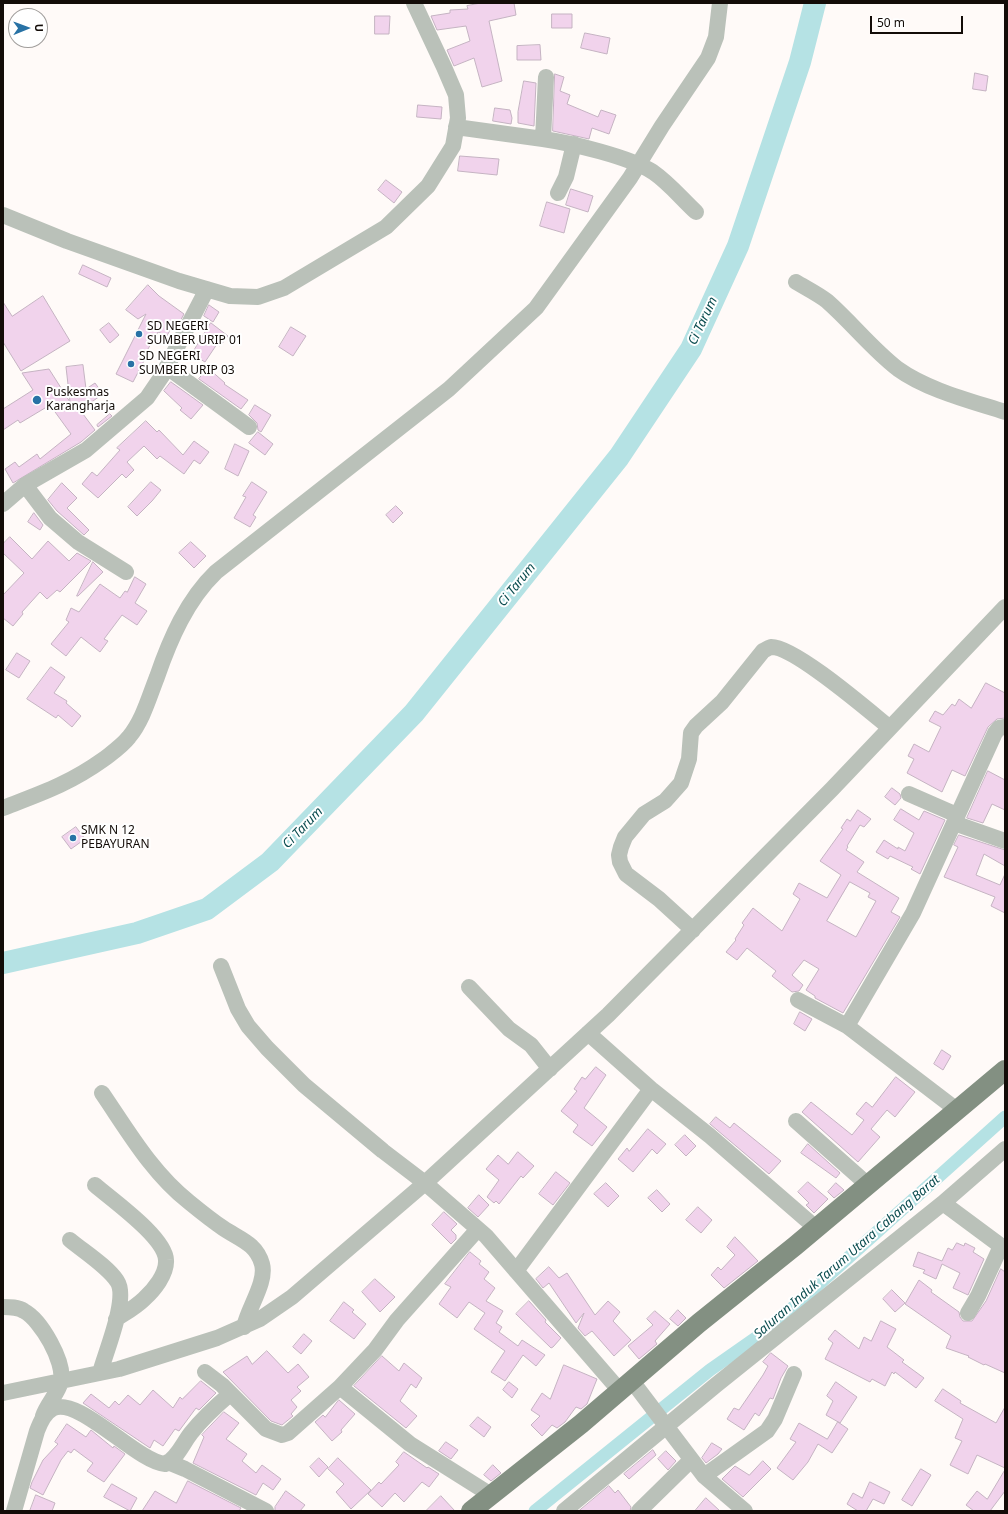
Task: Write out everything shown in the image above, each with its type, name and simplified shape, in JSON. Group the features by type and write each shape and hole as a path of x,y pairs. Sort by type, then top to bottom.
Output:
{"main road":[{"path":"471,1511 630,1388 699,1323 816,1228 1005,1070"}],"street":[{"path":"3,215 67,241 230,296 258,296 284,288 386,227 428,186 453,146 458,118 456,95 414,3"},
{"path":"3,808 47,792 81,775 118,749 129,738 142,715 159,670 185,612 204,583 340,473 450,389 536,308 588,238 708,58 716,37 720,3"},
{"path":"543,139 546,77"},
{"path":"456,127 574,144 638,164 654,172 696,212"},
{"path":"558,193 566,177 574,144"},
{"path":"796,282 826,300 850,322 879,354 899,370 920,382 1005,412"},
{"path":"3,504 25,485 86,450 138,408 147,398 167,367 207,289"},
{"path":"167,367 249,428"},
{"path":"25,485 55,522 78,542 126,572"},
{"path":"3,1393 100,1374 217,1338 260,1319 292,1297 425,1183 588,1033 832,790 1005,608"},
{"path":"693,930 658,899 626,874 620,862 619,855 621,847 625,837 644,814 665,801 680,783 689,759 691,733 696,726 722,702 763,651 770,647 787,652 833,681 890,728"},
{"path":"847,1026 913,914 995,733 999,728 1005,727"},
{"path":"909,794 956,819 1005,841"},
{"path":"221,966 238,1010 248,1026 267,1048 304,1085 383,1151 425,1183 478,1229 516,1271 664,1422 704,1476 745,1511"},
{"path":"469,987 509,1029 531,1044 550,1069"},
{"path":"798,1000 847,1026 957,1110"},
{"path":"588,1033 651,1089 710,1136 816,1228"},
{"path":"516,1271 651,1089"},
{"path":"102,1093 162,1178 209,1218 251,1244 258,1254 262,1265 261,1282 246,1316 244,1327"},
{"path":"796,1121 867,1184"},
{"path":"564,1511 664,1422 943,1203 1005,1149"},
{"path":"95,1185 148,1230 164,1250 166,1261 164,1271 155,1287 143,1300 116,1319"},
{"path":"943,1203 1003,1246 968,1313"},
{"path":"205,1372 266,1429 273,1433 282,1435 288,1433 340,1388 375,1350 397,1320 478,1229"},
{"path":"70,1240 117,1280 120,1289 120,1302 116,1319 100,1374"},
{"path":"3,1307 24,1311 36,1320 49,1338 60,1368 61,1382 50,1401 37,1431 14,1511"},
{"path":"704,1476 767,1431 775,1419 794,1374"},
{"path":"340,1388 410,1444 491,1495"},
{"path":"168,1462 190,1434 230,1394"},
{"path":"42,1420 52,1408 63,1406 80,1412 145,1456 160,1464 168,1462 185,1469 266,1511"},
{"path":"639,1511 691,1460"}],"building":[{"path":"481,3 514,3 516,15 489,21 502,81 482,87 474,58 454,66 447,50 470,41 466,26 437,30 431,16 450,13 450,10 468,9 467,6"},
{"path":"552,14 572,14 572,28 552,28"},
{"path":"375,16 390,16 389,34 375,34"},
{"path":"585,33 610,38 607,54 581,48"},
{"path":"540,45 541,60 517,60 517,46"},
{"path":"975,73 988,76 986,91 973,89"},
{"path":"555,74 564,77 560,91 570,95 567,104 598,117 601,110 616,115 609,134 592,128 589,139 553,131"},
{"path":"524,81 536,83 534,126 518,123 518,112"},
{"path":"418,105 442,107 441,119 417,117"},
{"path":"495,108 510,110 512,118 511,124 493,121"},
{"path":"460,156 499,159 497,175 458,171"},
{"path":"386,180 402,192 394,203 378,190"},
{"path":"571,189 593,196 588,212 566,205"},
{"path":"547,202 570,209 564,233 540,226"},
{"path":"83,265 111,278 107,287 79,274"},
{"path":"148,285 159,296 184,314 177,327 173,324 167,336 158,332 145,354 147,355 133,382 116,374 146,314 138,319 126,310"},
{"path":"43,296 70,341 21,371 3,342 3,302 12,316"},
{"path":"209,305 219,312 213,322 204,316"},
{"path":"109,323 119,335 110,343 100,330"},
{"path":"211,323 228,336 220,346 217,344 205,362 192,354"},
{"path":"291,327 306,336 293,356 279,347"},
{"path":"83,365 86,389 95,383 103,394 80,410 95,430 81,442 13,483 5,469 15,462 19,467 37,454 40,459 71,434 50,405 20,423 18,420 3,430 3,409 33,390 22,373 49,369 70,402 66,367"},
{"path":"208,368 225,383 224,384 248,400 241,409 199,379"},
{"path":"171,382 203,405 191,419 180,410 182,408 164,391"},
{"path":"255,405 271,415 261,432 258,430 257,423 249,415"},
{"path":"110,414 112,416 98,427 97,425"},
{"path":"146,421 157,432 159,430 183,455 194,441 209,452 200,464 194,460 184,474 160,456 157,459 144,446 127,462 134,470 126,478 122,474 98,498 82,484 92,472 97,476 120,450 117,448"},
{"path":"258,432 273,444 265,455 249,443"},
{"path":"235,444 249,451 238,476 225,469"},
{"path":"151,482 161,490 137,516 128,507"},
{"path":"252,482 267,492 253,515 256,517 250,527 234,518 246,497 243,496"},
{"path":"62,483 77,498 67,508 89,530 84,535 57,511 48,500"},
{"path":"396,506 403,513 393,523 386,515"},
{"path":"34,513 43,525 40,530 28,522"},
{"path":"10,537 32,559 48,541 69,561 77,553 91,561 60,592 57,590 47,599 40,592 22,612 23,614 13,626 3,618 3,595 24,573 3,553 3,544"},
{"path":"191,542 206,556 194,568 179,553"},
{"path":"93,562 103,572 77,596"},
{"path":"135,577 146,584 135,603 147,611 137,625 122,615 104,639 108,641 100,652 81,637 66,656 51,644 69,622 66,620 71,608 79,612 100,584 120,598 125,591 127,592"},
{"path":"17,653 30,661 19,678 6,670"},
{"path":"51,667 65,677 54,693 67,701 66,703 81,716 72,727 58,715 56,718 27,699"},
{"path":"986,683 1005,693 1005,718 997,719 988,727 965,776 952,770 942,792 907,773 914,759 908,756 914,744 929,752 941,727 929,721 935,711 943,715 952,704 955,706 959,699 971,708"},
{"path":"988,771 1005,780 1005,810 992,804 983,823 967,818"},
{"path":"892,788 900,794 901,798 895,805 885,797"},
{"path":"901,809 919,820 924,811 945,820 920,874 911,869 913,867 890,856 888,859 876,852 884,840 898,849 898,847 905,851 914,833 894,820"},
{"path":"858,810 871,819 864,827 860,825 846,850 864,862 857,872 899,898 891,912 900,917 843,1013 815,998 815,996 806,990 819,969 804,960 792,975 803,985 799,991 792,992 772,976 776,971 747,948 737,960 726,952 736,940 735,939 744,925 742,923 753,908 782,931 800,899 793,894 799,883 827,898 841,875 820,861 843,829 841,828 847,819 850,821","holes":["850,882 870,893 868,897 876,901 856,937 827,921"]},
{"name":"SMK N 12 PEBAYURAN","path":"76,827 85,839 71,849 62,837"},
{"path":"959,835 1005,850 1005,866 984,854 976,875 1000,885 1005,874 1005,913 991,906 995,897 944,877 958,847 954,845"},
{"path":"800,1012 812,1019 805,1031 794,1024"},
{"path":"942,1050 951,1056 943,1070 934,1064"},
{"path":"596,1067 606,1075 584,1108 607,1127 592,1146 573,1132 578,1125 561,1111 577,1091 574,1089 582,1077 585,1079"},
{"path":"896,1077 915,1092 895,1117 887,1110 871,1129 880,1137 858,1162 802,1112 811,1102 852,1135 864,1120 856,1114 866,1102 872,1107"},
{"path":"716,1117 730,1128 734,1123 781,1161 769,1174 710,1124"},
{"path":"648,1129 666,1144 657,1154 652,1149 633,1172 618,1159 627,1148 629,1151"},
{"path":"685,1135 696,1146 686,1156 675,1145"},
{"path":"808,1144 840,1173 836,1178 801,1153"},
{"path":"518,1152 534,1166 523,1178 521,1176 499,1204 496,1201 494,1203 487,1197 499,1180 486,1169 498,1155 508,1164"},
{"path":"556,1172 570,1183 553,1205 539,1194"},
{"path":"808,1182 828,1199 814,1213 806,1205 809,1203 798,1192"},
{"path":"606,1183 619,1196 608,1207 594,1194"},
{"path":"836,1183 844,1190 834,1198 828,1192"},
{"path":"657,1190 670,1204 662,1212 648,1198"},
{"path":"479,1195 489,1205 478,1217 468,1208"},
{"path":"698,1207 712,1220 701,1233 686,1220"},
{"path":"444,1212 457,1224 451,1230 456,1235 456,1239 451,1244 432,1225"},
{"path":"735,1237 758,1261 724,1288 711,1275 718,1267 721,1270 735,1255 727,1247"},
{"path":"957,1243 964,1246 965,1243 975,1248 973,1252 984,1259 968,1295 953,1288 960,1273 942,1264 936,1279 923,1273 925,1270 913,1266 918,1252 942,1261 948,1248 952,1250"},
{"path":"470,1252 481,1261 479,1264 489,1272 484,1279 495,1288 486,1301 503,1311 496,1323 502,1327 499,1332 518,1346 522,1340 545,1355 536,1366 523,1355 505,1381 491,1372 505,1351 474,1329 485,1313 469,1302 457,1318 439,1304 451,1287 445,1284"},
{"path":"549,1267 559,1278 567,1273 595,1315 608,1301 620,1312 613,1321 631,1340 614,1356 592,1331 585,1336 578,1328 584,1313 576,1323 549,1283 543,1288 536,1279"},
{"path":"1001,1269 1005,1272 1005,1373 985,1364 984,1365 968,1357 969,1356 946,1348 951,1336 905,1304 919,1280 932,1290 931,1292 959,1312 963,1321 972,1321 986,1301"},
{"path":"375,1279 395,1297 380,1312 362,1292"},
{"path":"892,1290 905,1303 895,1312 883,1299"},
{"path":"529,1301 546,1320 545,1322 561,1338 551,1348 516,1314"},
{"path":"344,1302 354,1310 352,1312 366,1324 354,1339 330,1321"},
{"path":"678,1310 686,1318 678,1326 670,1319"},
{"path":"655,1311 670,1324 655,1341 657,1344 639,1359 628,1346 653,1325 647,1319"},
{"path":"881,1321 896,1329 887,1347 904,1360 902,1362 924,1378 916,1388 895,1372 894,1374 892,1372 885,1386 872,1379 870,1382 825,1359 833,1343 828,1339 835,1330 859,1349 864,1337 871,1341"},
{"path":"304,1334 312,1341 301,1354 293,1347"},
{"path":"267,1351 288,1373 298,1364 309,1377 297,1387 301,1391 291,1400 297,1407 291,1414 293,1416 282,1425 271,1421 223,1372 247,1356 252,1364"},
{"path":"771,1353 788,1366 781,1378 773,1399 770,1398 759,1416 755,1413 744,1430 727,1419 734,1408 739,1410 763,1375 768,1366 763,1362"},
{"path":"382,1356 399,1371 404,1363 422,1378 416,1388 411,1384 400,1401 417,1416 406,1428 354,1386"},
{"path":"564,1365 597,1379 587,1404 581,1409 576,1407 565,1422 557,1428 552,1425 542,1436 531,1425 540,1416 531,1410 542,1393 550,1399"},
{"path":"201,1381 216,1393 199,1410 196,1408 179,1431 175,1429 163,1446 154,1440 150,1448 83,1403 91,1394 109,1408 115,1401 119,1405 128,1395 140,1405 153,1390 173,1408 180,1397 182,1399"},
{"path":"509,1382 518,1389 512,1398 503,1390"},
{"path":"836,1382 857,1397 840,1423 826,1415 833,1401 827,1396"},
{"path":"943,1389 961,1401 960,1403 996,1423 1005,1407 1005,1468 977,1455 968,1474 950,1465 962,1441 955,1438 963,1419 935,1401"},
{"path":"339,1400 355,1414 341,1430 342,1432 332,1441 315,1422 323,1415 325,1417"},
{"path":"224,1412 239,1423 226,1439 247,1454 242,1461 256,1473 262,1465 281,1479 273,1490 263,1483 256,1495 193,1463 204,1437 202,1435"},
{"path":"478,1417 491,1427 484,1437 470,1426"},
{"path":"838,1422 848,1429 832,1453 818,1444 808,1462 793,1480 777,1468 796,1442 790,1439 799,1423 827,1439"},
{"path":"67,1424 86,1437 91,1430 113,1448 114,1446 125,1454 104,1482 87,1471 93,1463 74,1449 71,1453 68,1451 61,1460 43,1495 30,1488 32,1482 43,1460 58,1444 55,1442"},
{"path":"446,1442 458,1450 451,1459 439,1451"},
{"path":"712,1443 722,1449 706,1463 702,1458"},
{"path":"653,1450 656,1455 629,1479 624,1474"},
{"path":"666,1451 676,1461 668,1470 658,1459"},
{"path":"404,1452 427,1468 428,1467 439,1474 429,1487 422,1482 404,1502 395,1493 382,1507 368,1494 379,1482 381,1484 399,1465 396,1462"},
{"path":"319,1458 328,1467 319,1477 310,1467"},
{"path":"338,1458 371,1490 351,1509 336,1492 344,1484 328,1469"},
{"path":"763,1461 771,1469 743,1497 722,1479 735,1466 749,1475"},
{"path":"493,1465 501,1473 491,1481 484,1475"},
{"path":"921,1469 931,1475 912,1506 902,1500"},
{"path":"1005,1470 1005,1491 990,1511 974,1511 966,1505 977,1491 987,1499"},
{"path":"188,1481 241,1508 239,1511 142,1511 155,1491 176,1503"},
{"path":"870,1482 890,1492 884,1504 873,1499 866,1511 858,1511 847,1504 853,1493 862,1498"},
{"path":"112,1484 137,1498 130,1511 104,1497"},
{"path":"609,1486 615,1493 618,1490 631,1507 630,1511 579,1511"},
{"path":"286,1491 305,1505 300,1511 275,1511 275,1507"},
{"path":"36,1495 55,1503 52,1511 30,1511"},
{"path":"441,1496 455,1511 426,1511"},
{"path":"706,1498 720,1511 695,1511"}],"waterway":[{"name":"Ci Tarum","path":"3,963 137,933 207,909 270,862 414,713 619,457 691,349 738,246 800,62 815,3"},
{"name":"Saluran Induk Tarum Utara Cabang Barat","path":"535,1511 710,1370 770,1328 1005,1117"}],"place":[{"name":"SD NEGERI SUMBER URIP 01","path":"139,334"},
{"name":"SD NEGERI SUMBER URIP 03","path":"131,364"},
{"name":"Puskesmas Karangharja","path":"37,400"},
{"name":"SMK N 12 PEBAYURAN","path":"73,838"}]}
